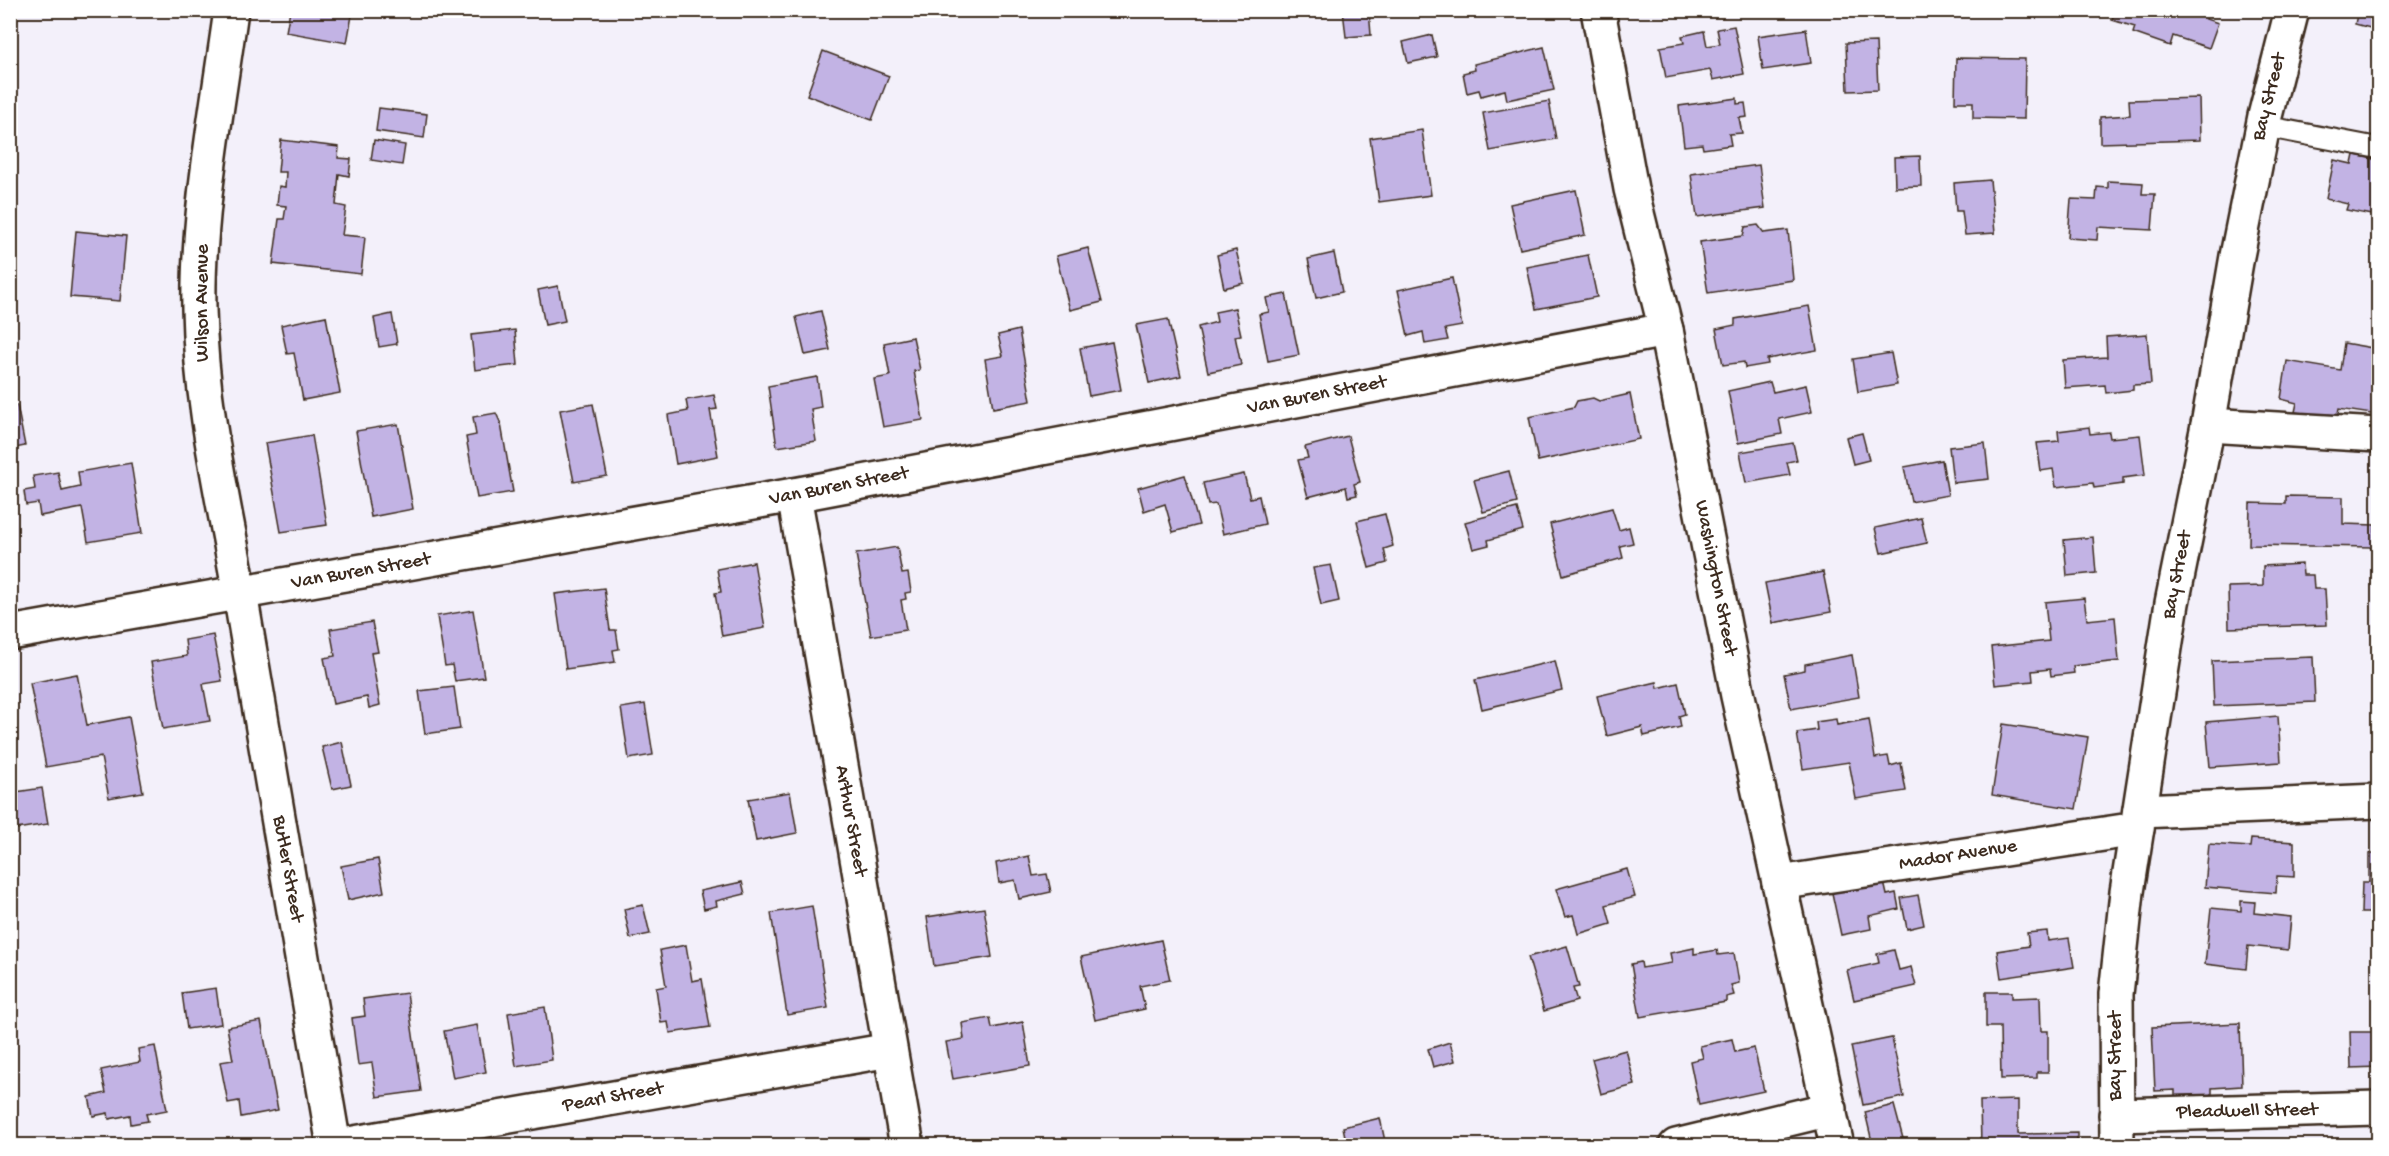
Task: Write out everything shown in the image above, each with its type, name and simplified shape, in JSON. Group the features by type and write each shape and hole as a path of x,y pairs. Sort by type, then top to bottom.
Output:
{"street":[{"name":"Wilson Avenue","path":"231,10 208,176 200,263 199,306 208,427 240,593"},
{"name":"Washington Street","path":"1598,10 1631,189 1666,330 1736,685 1837,1146"},
{"name":"Bay Street","path":"2117,1130 2118,963 2172,603 2208,425 2239,245 2263,126 2292,10"},
{"name":"Van Buren Street","path":"10,633 794,495 1666,330"},
{"path":"2208,425 2379,435"},
{"name":"Arthur Street","path":"794,495 907,1146"},
{"name":"Butler Street","path":"240,593 335,1146"},
{"name":"Mador Avenue","path":"1779,884 2139,820 2379,801"},
{"name":"Pearl Street","path":"335,1146 890,1050"},
{"name":"Pleadwell Street","path":"2117,1130 2379,1108"},
{"path":"1676,1146 1830,1109"}],"lane":[{"path":"2263,126 2379,148"}],"building":[{"path":"290,10 353,10 347,43 286,32"},
{"path":"1343,10 1369,10 1371,35 1346,37"},
{"path":"2115,10 2209,10 2206,19 2218,23 2209,48 2173,36 2170,46 2133,33 2135,27 2112,20"},
{"path":"2358,10 2378,10 2378,30 2355,24"},
{"path":"1734,26 1744,74 1713,80 1710,70 1666,78 1660,47 1684,43 1682,36 1704,31 1707,46 1720,44 1717,29"},
{"path":"1806,29 1811,63 1763,70 1758,36"},
{"path":"1432,35 1437,57 1408,63 1403,42"},
{"path":"1876,42 1878,90 1848,91 1846,43"},
{"path":"1544,47 1554,90 1507,100 1505,90 1481,96 1479,90 1467,93 1463,73 1475,70 1474,64"},
{"path":"823,51 889,76 872,120 807,95"},
{"path":"1956,58 2025,59 2024,119 1973,118 1973,102 1955,102"},
{"path":"1737,98 1737,104 1745,103 1747,117 1739,118 1742,133 1729,134 1731,145 1703,149 1702,144 1684,146 1679,106"},
{"path":"2199,98 2200,140 2100,143 2100,117 2130,115 2129,100"},
{"path":"1549,101 1556,139 1490,151 1483,113"},
{"path":"379,108 427,114 424,138 376,131"},
{"path":"1422,130 1431,195 1379,202 1370,138"},
{"path":"281,140 339,147 338,158 351,159 349,176 339,174 336,205 346,207 342,235 365,237 361,274 273,264 279,219 284,219 286,206 277,205 279,186 285,187 286,172 278,172"},
{"path":"374,140 405,145 402,165 371,160"},
{"path":"2354,155 2378,160 2378,216 2346,210 2348,204 2326,199 2334,160 2352,164"},
{"path":"1920,156 1921,186 1895,187 1894,157"},
{"path":"1759,165 1765,208 1697,217 1691,174"},
{"path":"1990,180 1995,233 1965,235 1962,211 1956,211 1954,183"},
{"path":"2108,181 2143,183 2142,194 2155,194 2152,230 2098,227 2097,240 2068,238 2071,199 2096,200 2097,187 2108,188"},
{"path":"1576,190 1585,235 1520,249 1510,204"},
{"path":"1758,225 1764,233 1788,230 1793,280 1708,293 1700,242 1743,236 1745,227"},
{"path":"76,231 126,236 120,301 70,297"},
{"path":"1088,248 1102,302 1070,310 1056,256"},
{"path":"1236,250 1244,283 1224,288 1217,255"},
{"path":"1334,253 1342,292 1316,298 1308,259"},
{"path":"1588,255 1597,297 1536,309 1527,267"},
{"path":"1452,278 1462,326 1445,329 1448,340 1425,344 1423,332 1408,336 1398,290"},
{"path":"558,286 565,321 545,325 538,290"},
{"path":"1286,294 1299,355 1268,361 1259,314 1269,312 1266,298"},
{"path":"1809,306 1817,350 1767,359 1768,364 1745,368 1744,362 1723,365 1716,329 1735,325 1735,319"},
{"path":"1235,308 1241,335 1235,336 1241,365 1208,372 1198,327 1217,322 1215,312"},
{"path":"821,311 830,350 805,355 796,317"},
{"path":"392,314 397,344 379,347 374,318"},
{"path":"326,316 340,393 303,400 294,353 287,354 281,325"},
{"path":"1168,319 1181,376 1149,383 1136,325"},
{"path":"515,330 518,365 475,370 471,335"},
{"path":"1019,330 1031,401 993,408 985,359 1003,356 998,335"},
{"path":"2147,334 2151,384 2133,385 2133,390 2106,393 2105,385 2065,388 2063,360 2107,357 2106,337"},
{"path":"913,337 920,370 914,371 923,420 883,427 874,379 890,376 884,343"},
{"path":"1112,342 1121,390 1089,396 1080,348"},
{"path":"2344,343 2378,349 2378,415 2339,409 2337,419 2295,412 2297,403 2281,399 2287,361 2340,370"},
{"path":"1891,353 1897,385 1858,392 1853,359"},
{"path":"817,377 821,407 811,409 816,441 777,447 768,386"},
{"path":"1770,382 1773,392 1806,385 1812,412 1779,419 1782,434 1738,443 1728,391"},
{"path":"1630,394 1639,439 1538,461 1529,417 1574,407 1577,401 1593,398 1599,401"},
{"path":"714,395 717,409 710,410 718,456 676,464 668,415 688,411 686,400"},
{"path":"593,404 607,476 574,482 560,410"},
{"path":"17,405 25,446 10,449 10,406"},
{"path":"496,413 501,424 513,492 477,498 466,437 476,435 473,417"},
{"path":"398,424 413,509 371,517 356,431"},
{"path":"2089,427 2090,434 2109,432 2110,438 2140,435 2145,475 2123,478 2123,484 2094,488 2093,483 2056,487 2053,469 2041,471 2037,443 2059,441 2058,431"},
{"path":"1862,433 1869,460 1853,464 1846,437"},
{"path":"312,435 327,525 281,532 265,443"},
{"path":"1348,436 1360,482 1354,484 1357,495 1348,497 1346,487 1308,497 1298,460 1308,458 1305,447"},
{"path":"1793,443 1797,460 1787,462 1790,475 1746,483 1740,452"},
{"path":"1985,443 1989,479 1953,483 1949,447"},
{"path":"1942,460 1948,495 1911,502 1904,467"},
{"path":"131,463 142,533 88,542 82,508 40,516 38,503 26,505 24,491 35,489 33,476 58,472 62,491 80,487 78,472"},
{"path":"1509,471 1517,503 1483,512 1474,480"},
{"path":"1244,474 1250,498 1259,496 1265,524 1223,534 1216,504 1208,505 1203,483"},
{"path":"1185,475 1199,525 1173,532 1165,504 1144,511 1138,488"},
{"path":"2286,496 2343,497 2343,524 2375,525 2374,547 2249,545 2250,503 2286,504"},
{"path":"1517,508 1523,530 1488,540 1489,545 1473,549 1465,522"},
{"path":"1612,508 1619,530 1629,527 1633,543 1620,546 1623,558 1563,575 1550,524"},
{"path":"1385,514 1393,546 1384,549 1387,563 1369,568 1357,521"},
{"path":"1921,518 1927,543 1881,553 1875,528"},
{"path":"2093,537 2096,573 2067,576 2064,540"},
{"path":"897,547 902,574 908,573 911,592 905,593 906,599 901,600 906,630 871,636 856,554"},
{"path":"754,562 765,628 722,636 715,593 721,592 717,569"},
{"path":"2302,564 2303,575 2313,575 2314,589 2325,589 2327,625 2229,628 2228,587 2263,586 2263,566"},
{"path":"1331,565 1339,601 1321,605 1313,568"},
{"path":"1823,572 1831,612 1773,623 1765,583"},
{"path":"604,588 610,630 616,630 619,649 613,650 615,662 566,669 555,594"},
{"path":"2084,598 2087,620 2115,617 2119,661 2073,666 2074,673 2051,676 2050,669 2032,671 2033,681 1995,685 1991,647 2049,641 2045,602"},
{"path":"473,610 484,677 455,681 452,665 445,666 437,616"},
{"path":"372,622 378,652 371,653 380,705 369,708 367,697 333,704 324,658 335,656 330,629"},
{"path":"213,635 222,681 203,684 210,721 163,729 151,662 187,656 185,640"},
{"path":"1852,655 1859,697 1791,709 1784,674 1805,670 1805,664"},
{"path":"2313,657 2315,702 2214,706 2212,661"},
{"path":"1555,661 1562,690 1482,709 1475,680"},
{"path":"77,674 87,725 129,717 143,792 109,798 101,757 46,767 30,683"},
{"path":"1657,682 1658,688 1678,683 1685,714 1679,716 1681,727 1644,736 1642,727 1607,736 1597,696"},
{"path":"454,687 460,729 425,734 419,691"},
{"path":"645,704 653,755 629,759 621,708"},
{"path":"2278,716 2281,762 2210,767 2206,722"},
{"path":"1836,719 1837,725 1869,719 1875,758 1888,756 1890,766 1901,763 1906,791 1856,799 1849,762 1803,769 1797,733 1817,730 1816,722"},
{"path":"2003,724 2088,737 2076,809 1992,795"},
{"path":"342,742 351,785 332,789 322,747"},
{"path":"42,788 48,824 10,830 10,793"},
{"path":"790,792 797,833 756,841 748,799"},
{"path":"2376,836 2378,836 2378,913 2361,913 2362,882 2369,882 2369,854 2376,854"},
{"path":"2251,839 2294,842 2294,877 2277,876 2276,893 2205,887 2209,844 2250,847"},
{"path":"1029,856 1033,876 1047,874 1051,892 1019,899 1015,880 999,883 996,863"},
{"path":"378,859 384,892 348,900 341,866"},
{"path":"1627,869 1635,897 1606,905 1611,924 1578,934 1573,915 1565,917 1556,889"},
{"path":"742,882 745,894 716,901 717,906 704,909 700,891"},
{"path":"1884,882 1887,895 1896,893 1899,909 1869,916 1871,929 1841,935 1832,893"},
{"path":"1918,895 1924,925 1907,929 1901,898"},
{"path":"2241,901 2255,902 2254,913 2291,917 2288,950 2248,946 2246,969 2205,964 2211,908 2241,911"},
{"path":"643,905 650,934 630,938 624,909"},
{"path":"812,906 828,1008 787,1015 771,913"},
{"path":"984,908 992,957 934,966 927,917"},
{"path":"2047,931 2048,941 2069,938 2074,967 2001,978 1997,951 2029,946 2027,933"},
{"path":"1161,940 1170,980 1140,986 1145,1009 1095,1020 1081,957"},
{"path":"686,945 692,981 702,979 710,1027 670,1033 668,1022 661,1023 656,988 666,986 660,950"},
{"path":"1567,946 1579,987 1573,988 1577,1001 1544,1011 1528,957"},
{"path":"1694,948 1694,954 1717,950 1718,955 1734,953 1739,983 1731,985 1734,995 1726,997 1726,1002 1640,1017 1631,964 1641,962 1642,968 1672,963 1670,953"},
{"path":"1894,950 1899,970 1911,967 1916,986 1854,1000 1847,970 1879,963 1877,954"},
{"path":"216,988 221,1024 187,1029 182,993"},
{"path":"1986,992 2012,992 2012,998 2040,997 2041,1031 2048,1031 2048,1072 2037,1072 2037,1078 2001,1079 2000,1027 1986,1027"},
{"path":"407,993 421,1091 377,1097 372,1063 358,1065 352,1018 365,1016 363,999"},
{"path":"545,1007 552,1060 516,1066 508,1013"},
{"path":"990,1018 992,1028 1023,1022 1030,1066 953,1079 946,1042 964,1039 962,1023"},
{"path":"261,1021 278,1110 241,1117 239,1101 228,1103 220,1062 233,1060 227,1027"},
{"path":"2240,1023 2242,1086 2212,1088 2212,1095 2175,1096 2175,1090 2155,1091 2152,1027"},
{"path":"477,1025 486,1072 453,1078 444,1031"},
{"path":"2350,1032 2378,1032 2378,1067 2351,1068"},
{"path":"1892,1038 1904,1097 1863,1105 1851,1046"},
{"path":"1732,1039 1735,1052 1754,1048 1764,1091 1699,1105 1690,1061 1703,1058 1700,1046"},
{"path":"1450,1042 1455,1061 1433,1067 1428,1049"},
{"path":"155,1046 167,1110 146,1114 148,1121 131,1124 130,1115 109,1119 108,1113 93,1116 89,1097 106,1093 101,1070 140,1062 138,1049"},
{"path":"1626,1050 1635,1085 1601,1094 1592,1059"},
{"path":"2018,1100 2018,1134 2077,1133 2077,1146 1981,1146 1980,1101"},
{"path":"1894,1105 1905,1146 1873,1146 1865,1112"},
{"path":"1380,1118 1386,1146 1347,1146 1343,1127"}]}
